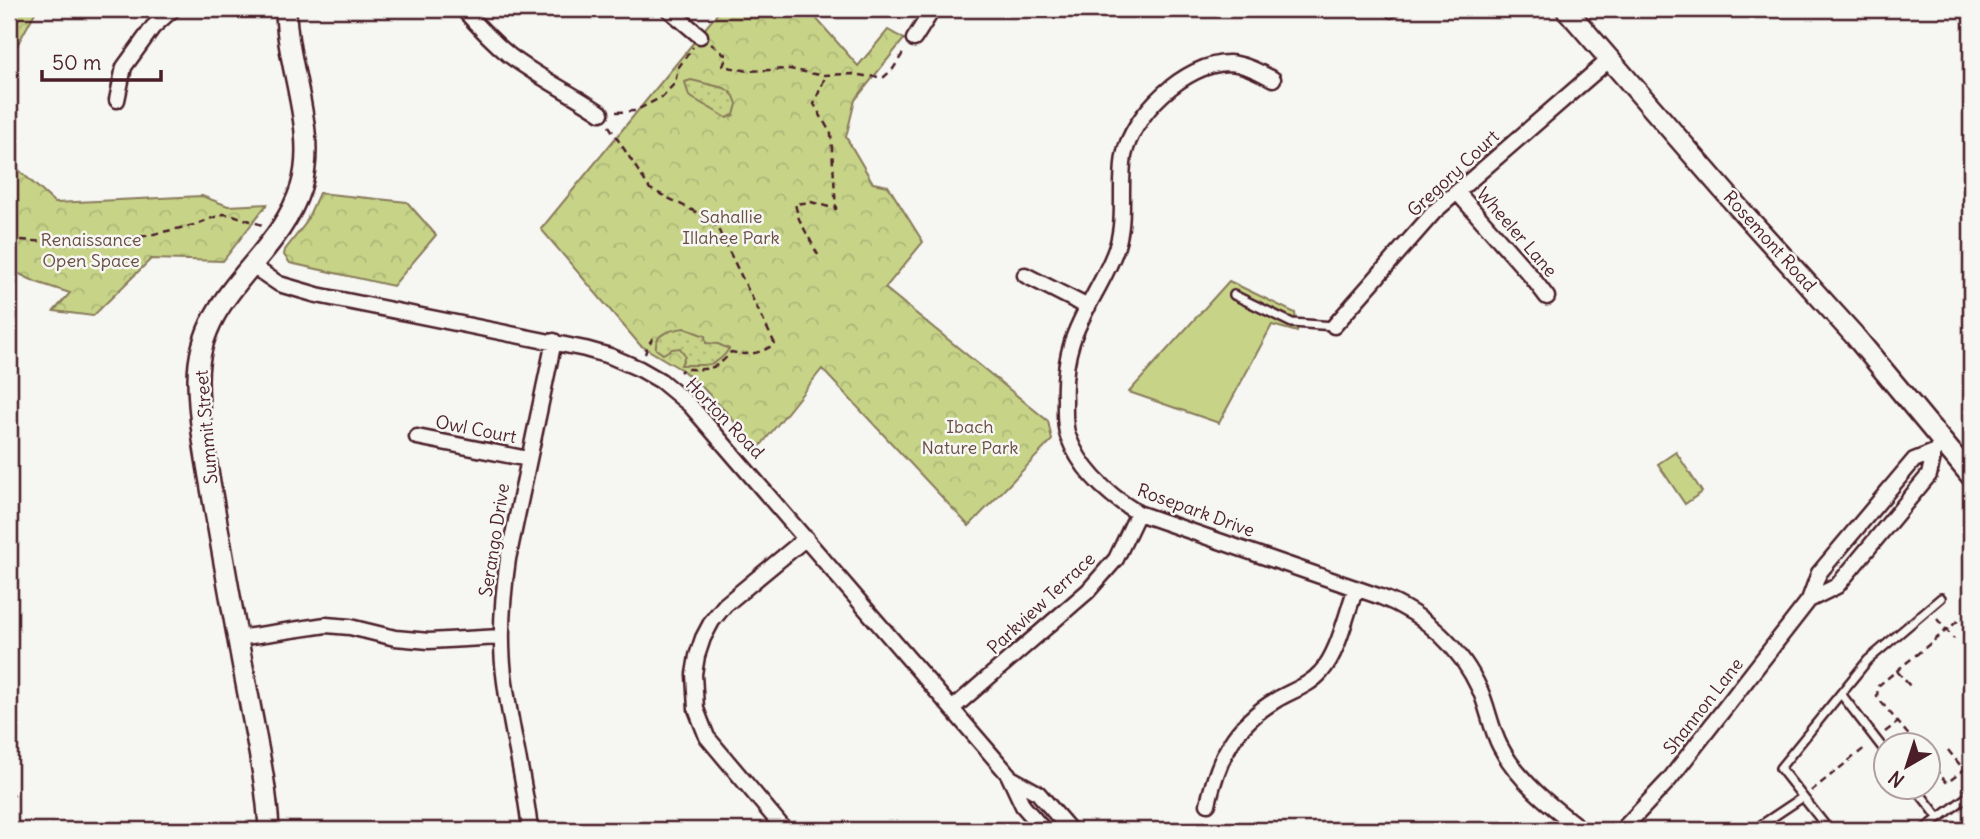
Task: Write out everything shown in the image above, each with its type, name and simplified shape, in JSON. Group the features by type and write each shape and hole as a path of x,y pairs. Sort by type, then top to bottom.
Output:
{"street":[{"path":"117,100 124,67 153,28 173,9"},
{"name":"Summit Street","path":"269,830 264,785 208,469 198,380 203,345 211,323 224,299 278,232 295,204 303,178 305,139 286,9"},
{"path":"463,9 510,55 548,82 601,113"},
{"path":"668,9 700,36"},
{"path":"914,39 933,9"},
{"name":"Rosemont Road","path":"1566,9 1737,206 1854,335 1939,447 1971,476"},
{"name":"Gregory Court","path":"1334,326 1435,211 1610,59"},
{"name":"Rosepark Drive","path":"1273,79 1248,67 1231,63 1194,73 1166,91 1145,113 1133,131 1125,153 1122,223 1118,243 1111,263 1072,341 1065,371 1068,435 1077,455 1092,476 1113,498 1138,513 1399,604 1422,618 1441,635 1468,668 1480,691 1499,745 1515,769 1535,791 1581,830"},
{"name":"Wheeler Lane","path":"1457,192 1547,297"},
{"name":"Horton Road","path":"251,265 279,284 317,295 554,341 610,356 661,381 690,405 1011,778 1023,806 1044,830"},
{"path":"1025,275 1088,307"},
{"name":"Serango Drive","path":"530,830 506,691 501,637 503,592 554,341"},
{"name":"Owl Court","path":"417,437 528,459"},
{"name":"Shannon Lane","path":"1622,830 1670,780 1809,600 1819,573 1914,460 1939,447"},
{"name":"Shannon Lane","path":"1809,600 1837,586 1929,475 1939,447"},
{"name":"Parkview Terrace","path":"952,709 1096,583 1116,559 1138,513"},
{"path":"785,830 707,737 696,709 694,674 696,656 703,638 720,611 806,538"},
{"path":"1208,804 1219,763 1243,727 1275,700 1312,681 1328,663 1356,589"},
{"path":"238,638 326,625 350,627 395,638 429,641 501,637"},
{"name":"Horton Road","path":"1011,778 1038,793 1070,830"}],"lane":[{"path":"1234,295 1292,323 1334,326"},
{"path":"1829,830 1780,768 1868,660 1941,598"},
{"path":"1841,694 1871,733"},
{"path":"1923,830 1971,794"},
{"path":"1761,825 1803,797"},
{"path":"1925,800 1939,818"}],"path":[{"path":"680,372 683,369 699,371 712,368 722,363 731,352 747,355 763,352 775,344 717,227 700,214 650,189 601,113 635,111 662,97 675,83 678,68 700,36 727,56 723,66 748,71 790,69 825,75 884,77 890,74 914,39"},
{"path":"818,255 799,219 795,204 811,202 836,209 831,134 814,104 825,75"},
{"path":"9,239 74,243 145,236 194,225 223,214 249,220 278,232"},
{"path":"645,356 653,338"},
{"path":"1937,619 1954,639"},
{"path":"1905,730 1877,697 1878,686 1959,620"},
{"path":"1897,671 1910,686"},
{"path":"1888,730 1898,722"},
{"path":"1803,797 1871,743"},
{"path":"1948,750 1964,770"},
{"path":"1941,776 1947,783 1971,764"},
{"path":"9,795 15,795"}],"green space":[{"path":"9,9 37,9 9,60"},
{"name":"Sahallie Illahee Park","path":"721,9 808,9 858,66 888,30 904,39 855,100 846,137 873,183 888,186 923,242 885,288 1048,421 1052,440 969,526 822,369 758,449 704,389 682,370 640,345 541,229"},
{"path":"691,80 729,91 737,104 734,115 727,118 689,96 685,82"},
{"name":"Renaissance Open Space","path":"9,161 55,203 202,196 228,206 267,204 223,261 151,259 93,316 54,311 70,293 36,282 9,269"},
{"path":"319,193 407,202 436,235 393,286 290,263 284,255 285,250 305,224"},
{"path":"1229,281 1295,313 1297,332 1272,325 1219,423 1129,392"},
{"path":"684,328 705,336 706,343 729,349 713,363 681,365 685,356 680,348 663,354 656,349 661,336"},
{"path":"1676,452 1702,492 1685,504 1658,464"}],"park label":[{"name":"Ibach Nature Park","path":"970,436"}]}
